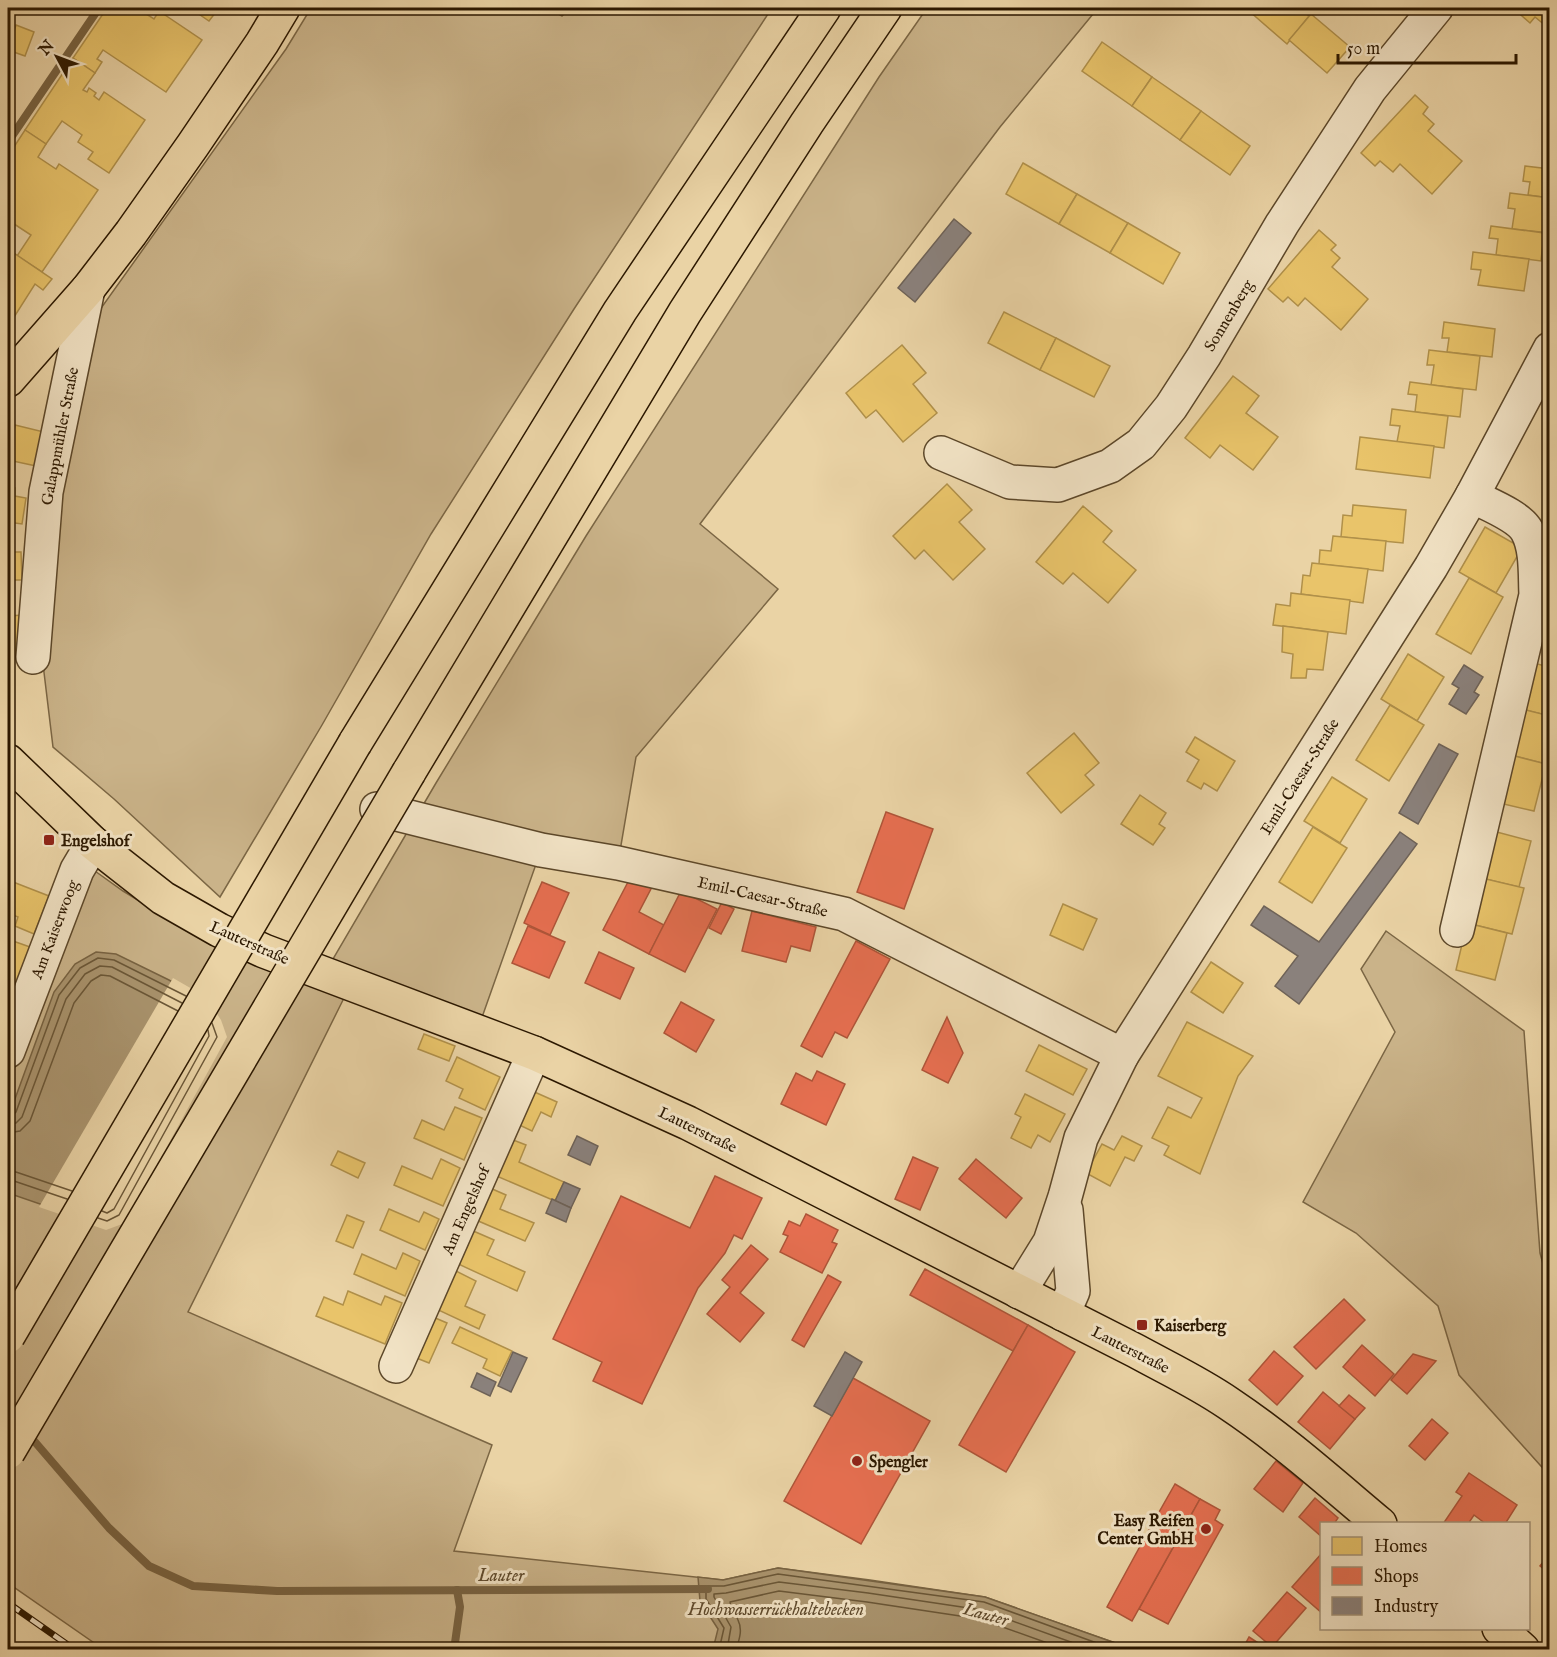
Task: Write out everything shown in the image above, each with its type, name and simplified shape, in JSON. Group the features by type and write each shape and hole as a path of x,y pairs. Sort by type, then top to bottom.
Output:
{"main road":[{"name":"Galappmühler Straße","path":"8,380 88,289 131,233 194,145 283,8"},
{"path":"8,1336 355,743 620,311 824,8"},
{"path":"8,1452 409,772 685,312 807,123 885,8"},
{"name":"Lauterstraße","path":"8,761 93,843 163,898 219,930 264,951 534,1053 688,1123 1063,1314 1227,1402 1283,1442 1378,1522"},
{"path":"1500,1630 1523,1650"}],"street":[{"name":"Sonnenberg","path":"941,453 1010,482 1058,486 1110,466 1142,444 1171,407 1282,224 1370,88 1436,8"},
{"name":"Galappmühler Straße","path":"33,657 46,492 88,289"},
{"name":"Emil-Caesar-Straße","path":"1019,1292 1050,1242 1081,1138 1122,1055 1431,567 1473,496 1550,349"},
{"path":"1457,930 1536,595 1533,548 1526,529 1514,518 1473,496"},
{"name":"Emil-Caesar-Straße","path":"377,809 541,850 618,863 844,914 1122,1055"},
{"name":"Am Kaiserwoog","path":"8,1051 77,870 93,843"},
{"name":"Am Engelshof","path":"396,1366 534,1053"},
{"name":"Emil-Caesar-Straße","path":"1063,1314 1073,1291 1065,1197"}],"shaded area":[{"path":"311,8 548,8 562,16 570,8 772,8 574,309 431,534 220,897 114,799 53,747 43,664 58,493 94,318 286,49"},
{"path":"927,8 1098,8 1000,127 700,524 778,589 636,757 618,863 541,850 480,1023 330,964 436,783 586,536 879,77"},
{"path":"88,866 123,891 192,933 345,996 188,1312 492,1445 454,1551 723,1580 778,1568 870,1580 985,1597 1130,1649 103,1649 8,1583 8,1071"},
{"path":"1386,931 1524,1031 1540,1253 1550,1289 1549,1475 1459,1375 1438,1306 1356,1233 1303,1202 1395,1032 1361,969"}],"water":[{"path":"96,952 116,954 204,1000 107,1227 8,1193 8,1118 54,992 75,964"},
{"name":"Hochwasserrückhaltebecken","path":"778,1568 985,1597 1130,1649 713,1649 718,1629 700,1601 698,1577 723,1580"}],"pier":[{"path":"173,978 206,997 221,1020 227,1037 125,1223 106,1230 39,1207"}],"building: Homes":[{"path":"107,8 142,8 140,10 154,19 159,11 202,40 166,92 103,50 97,59 102,62 95,73 73,58"},
{"path":"190,8 219,8 209,21"},
{"path":"1252,8 1299,8 1309,16 1287,44 1249,11"},
{"path":"1550,8 1550,22 1546,26 1535,17 1530,23 1514,9"},
{"path":"1311,14 1350,47 1327,73 1289,40"},
{"path":"16,25 34,32 25,56 8,50"},
{"path":"1102,42 1152,77 1132,106 1082,71"},
{"path":"73,58 95,73 83,90 87,92 89,88 96,93 94,96 99,100 104,92 145,120 109,173 88,159 93,152 78,142 82,135 62,121 46,144 25,130"},
{"path":"1152,77 1201,111 1180,140 1132,106"},
{"path":"1415,95 1428,107 1423,114 1434,124 1428,131 1462,161 1432,194 1400,164 1393,172 1380,161 1375,166 1361,153"},
{"path":"1201,111 1250,146 1230,175 1180,140"},
{"path":"25,130 46,144 38,157 56,169 59,164 98,190 42,272 17,256 31,235 8,220 8,156"},
{"path":"1023,163 1077,194 1059,224 1006,194"},
{"path":"1525,166 1550,169 1550,198 1528,195 1530,182 1523,181"},
{"path":"1510,193 1550,198 1550,233 1512,229 1515,209 1508,208"},
{"path":"1077,194 1128,223 1110,253 1059,224"},
{"path":"1128,223 1180,253 1163,284 1110,253"},
{"path":"1491,226 1544,233 1541,261 1496,255 1498,239 1489,238"},
{"path":"1319,230 1336,245 1331,250 1340,258 1332,267 1368,299 1341,330 1305,298 1298,306 1288,297 1283,302 1268,289"},
{"path":"8,249 52,279 43,290 35,284 9,325 8,324"},
{"path":"1473,252 1529,259 1524,291 1478,285 1481,270 1471,269"},
{"path":"1004,312 1056,338 1040,370 988,343"},
{"path":"1444,322 1495,329 1492,357 1447,352 1449,338 1442,338"},
{"path":"1056,338 1110,366 1094,397 1040,370"},
{"path":"902,345 926,373 913,384 937,413 903,442 876,410 866,418 846,393"},
{"path":"1429,350 1480,356 1476,390 1431,385 1434,365 1427,365"},
{"path":"1233,376 1259,396 1246,413 1278,437 1253,470 1220,445 1210,458 1185,438"},
{"path":"1410,382 1463,389 1460,417 1415,412 1417,395 1408,394"},
{"path":"1392,409 1448,416 1444,448 1397,442 1400,426 1390,425"},
{"path":"15,425 48,433 41,467 8,460"},
{"path":"1360,437 1434,446 1430,478 1356,469"},
{"path":"947,484 972,510 959,522 985,549 953,580 924,550 915,559 893,536"},
{"path":"8,487 15,488 15,496 26,498 22,524 8,522"},
{"path":"1353,505 1406,510 1403,543 1341,537 1343,515 1352,516"},
{"path":"1083,506 1112,531 1103,542 1136,570 1108,603 1073,573 1063,584 1036,562"},
{"path":"1485,527 1522,548 1496,593 1459,572"},
{"path":"1333,536 1386,541 1383,571 1319,564 1320,550 1331,551"},
{"path":"8,552 21,552 22,580 8,580"},
{"path":"1312,563 1368,569 1363,603 1301,594 1303,575 1310,576"},
{"path":"1469,578 1503,597 1471,654 1436,634"},
{"path":"1291,593 1350,600 1346,634 1273,625 1276,604 1290,606"},
{"path":"23,615 24,656 8,656 8,616"},
{"path":"1283,626 1328,632 1323,670 1307,669 1306,678 1291,678 1293,654 1282,652"},
{"path":"1408,654 1444,677 1417,721 1381,699"},
{"path":"1533,663 1550,667 1550,716 1521,709"},
{"path":"1390,705 1424,725 1389,781 1356,760"},
{"path":"1526,710 1550,716 1550,765 1514,756"},
{"path":"1074,733 1099,763 1085,775 1094,785 1061,813 1027,773"},
{"path":"1195,737 1235,761 1217,791 1204,783 1201,789 1187,781 1199,760 1186,752"},
{"path":"1507,754 1546,764 1534,811 1495,802"},
{"path":"1332,777 1367,799 1340,843 1304,821"},
{"path":"1140,795 1166,813 1159,824 1165,828 1153,845 1121,824"},
{"path":"1313,827 1347,848 1312,903 1279,882"},
{"path":"1493,831 1531,841 1519,887 1481,878"},
{"path":"1486,879 1524,888 1512,934 1475,925"},
{"path":"8,880 49,896 34,934 15,926 18,917 8,913"},
{"path":"1063,904 1097,919 1083,950 1050,935"},
{"path":"1467,923 1507,933 1495,980 1456,970"},
{"path":"13,941 30,947 16,984 8,980 8,950"},
{"path":"1211,962 1243,983 1223,1013 1191,992"},
{"path":"1187,1022 1253,1056 1238,1076 1200,1174 1164,1155 1169,1146 1152,1138 1168,1107 1191,1118 1202,1098 1158,1076"},
{"path":"424,1034 455,1046 449,1061 418,1049"},
{"path":"1039,1045 1087,1069 1073,1095 1026,1071"},
{"path":"457,1057 500,1077 485,1110 459,1098 463,1089 446,1081"},
{"path":"530,1090 557,1102 551,1117 541,1112 532,1131 515,1123"},
{"path":"1025,1094 1065,1114 1050,1142 1038,1135 1031,1148 1011,1138 1021,1117 1015,1114"},
{"path":"455,1107 482,1118 464,1160 414,1138 422,1120 444,1130"},
{"path":"1122,1136 1142,1146 1134,1161 1125,1157 1110,1186 1086,1173 1102,1144 1114,1150"},
{"path":"508,1138 526,1145 519,1162 564,1182 555,1201 492,1174"},
{"path":"338,1151 365,1163 358,1178 331,1165"},
{"path":"441,1159 460,1168 443,1206 394,1185 402,1166 432,1179"},
{"path":"490,1188 506,1195 500,1209 534,1223 525,1241 476,1220"},
{"path":"389,1209 419,1222 424,1212 439,1219 425,1250 380,1230"},
{"path":"347,1215 364,1222 353,1248 336,1241"},
{"path":"471,1230 494,1240 487,1255 525,1272 517,1291 456,1263"},
{"path":"403,1253 420,1261 405,1296 354,1274 362,1254 396,1269"},
{"path":"452,1269 476,1281 465,1306 485,1315 479,1329 434,1308"},
{"path":"348,1291 381,1305 385,1296 402,1303 385,1344 316,1316 324,1297 343,1305"},
{"path":"433,1317 447,1323 429,1363 414,1357"},
{"path":"460,1327 512,1351 500,1376 483,1368 487,1359 452,1343"}],"building: Shops":[{"path":"886,812 933,829 904,909 857,892"},
{"path":"629,880 653,885 639,912 664,925 649,954 603,930"},
{"path":"542,882 569,893 550,935 524,923"},
{"path":"681,891 717,909 685,972 649,954"},
{"path":"722,902 734,909 721,934 709,928"},
{"path":"752,911 816,927 810,951 791,946 786,962 742,951"},
{"path":"528,926 565,942 549,978 512,963"},
{"path":"856,941 890,959 847,1038 835,1032 822,1057 801,1046"},
{"path":"599,952 634,968 620,999 585,983"},
{"path":"681,1002 714,1020 696,1052 664,1033"},
{"path":"947,1017 963,1053 948,1083 922,1070"},
{"path":"817,1071 845,1084 826,1125 781,1104 796,1073 812,1081"},
{"path":"913,1157 938,1168 920,1210 895,1199"},
{"path":"976,1159 1022,1198 1006,1218 959,1179"},
{"path":"715,1176 762,1198 742,1239 734,1235 725,1253 698,1288 642,1404 593,1381 602,1362 553,1339 621,1196 690,1228"},
{"path":"806,1214 838,1230 832,1242 837,1244 822,1273 780,1252 788,1236 783,1234 789,1221 800,1226"},
{"path":"751,1245 768,1259 740,1293 764,1313 740,1342 707,1314 730,1287 722,1280"},
{"path":"925,1269 1028,1325 1013,1351 910,1295"},
{"path":"828,1275 841,1282 804,1347 792,1340"},
{"path":"1344,1299 1365,1320 1316,1369 1294,1347"},
{"path":"1028,1325 1075,1352 1006,1472 959,1445"},
{"path":"1362,1345 1394,1374 1375,1396 1343,1367"},
{"path":"1274,1351 1303,1376 1277,1405 1249,1380"},
{"path":"1413,1354 1436,1361 1407,1394 1391,1380"},
{"name":"Spengler","path":"853,1378 930,1421 861,1544 784,1501"},
{"path":"1323,1392 1355,1419 1330,1449 1298,1422"},
{"path":"1349,1395 1365,1408 1355,1419 1339,1406"},
{"path":"1432,1419 1448,1433 1425,1460 1409,1446"},
{"path":"1276,1461 1303,1483 1283,1512 1254,1489"},
{"path":"1469,1473 1517,1505 1506,1522 1483,1522 1474,1515 1469,1522 1444,1522 1462,1496 1456,1492"},
{"path":"1175,1484 1200,1499 1176,1542 1150,1528"},
{"path":"1315,1498 1338,1518 1335,1522 1320,1522 1320,1535 1299,1517"},
{"path":"1200,1499 1220,1510 1215,1520 1223,1525 1168,1624 1139,1609"},
{"path":"1150,1528 1176,1542 1132,1621 1107,1607"},
{"path":"1550,1554 1550,1574 1540,1566"},
{"path":"1320,1555 1320,1611 1292,1587"},
{"path":"1287,1592 1306,1608 1272,1647 1253,1631"},
{"path":"1249,1637 1269,1650 1242,1650"}],"building: Industry":[{"path":"954,219 971,233 915,302 898,288"},
{"path":"1464,665 1483,677 1474,692 1479,695 1466,714 1449,704 1459,688 1452,684"},
{"path":"1439,744 1458,754 1418,824 1399,813"},
{"path":"1400,832 1417,844 1299,1004 1275,986 1298,956 1251,925 1264,906 1319,942"},
{"path":"577,1136 598,1146 590,1165 568,1155"},
{"path":"564,1182 580,1189 571,1208 555,1201"},
{"path":"552,1199 571,1208 566,1222 546,1213"},
{"path":"513,1352 527,1358 511,1392 498,1386"},
{"path":"845,1352 862,1362 832,1416 814,1406"},
{"path":"477,1373 496,1382 490,1396 471,1387"}],"waterway":[{"path":"8,142 99,8"},
{"name":"Lauter","path":"8,1409 17,1421"},
{"name":"Lauter","path":"29,1435 109,1528 149,1566 193,1586 277,1591 708,1589"},
{"path":"454,1650 460,1607 457,1590"}],"railway":[{"path":"8,1603 75,1650"}],"place":[{"name":"Engelshof","path":"49,840"},
{"name":"Kaiserberg","path":"1142,1325"},
{"name":"Spengler","path":"857,1461"},
{"name":"Easy Reifen Center GmbH","path":"1206,1529"}]}
